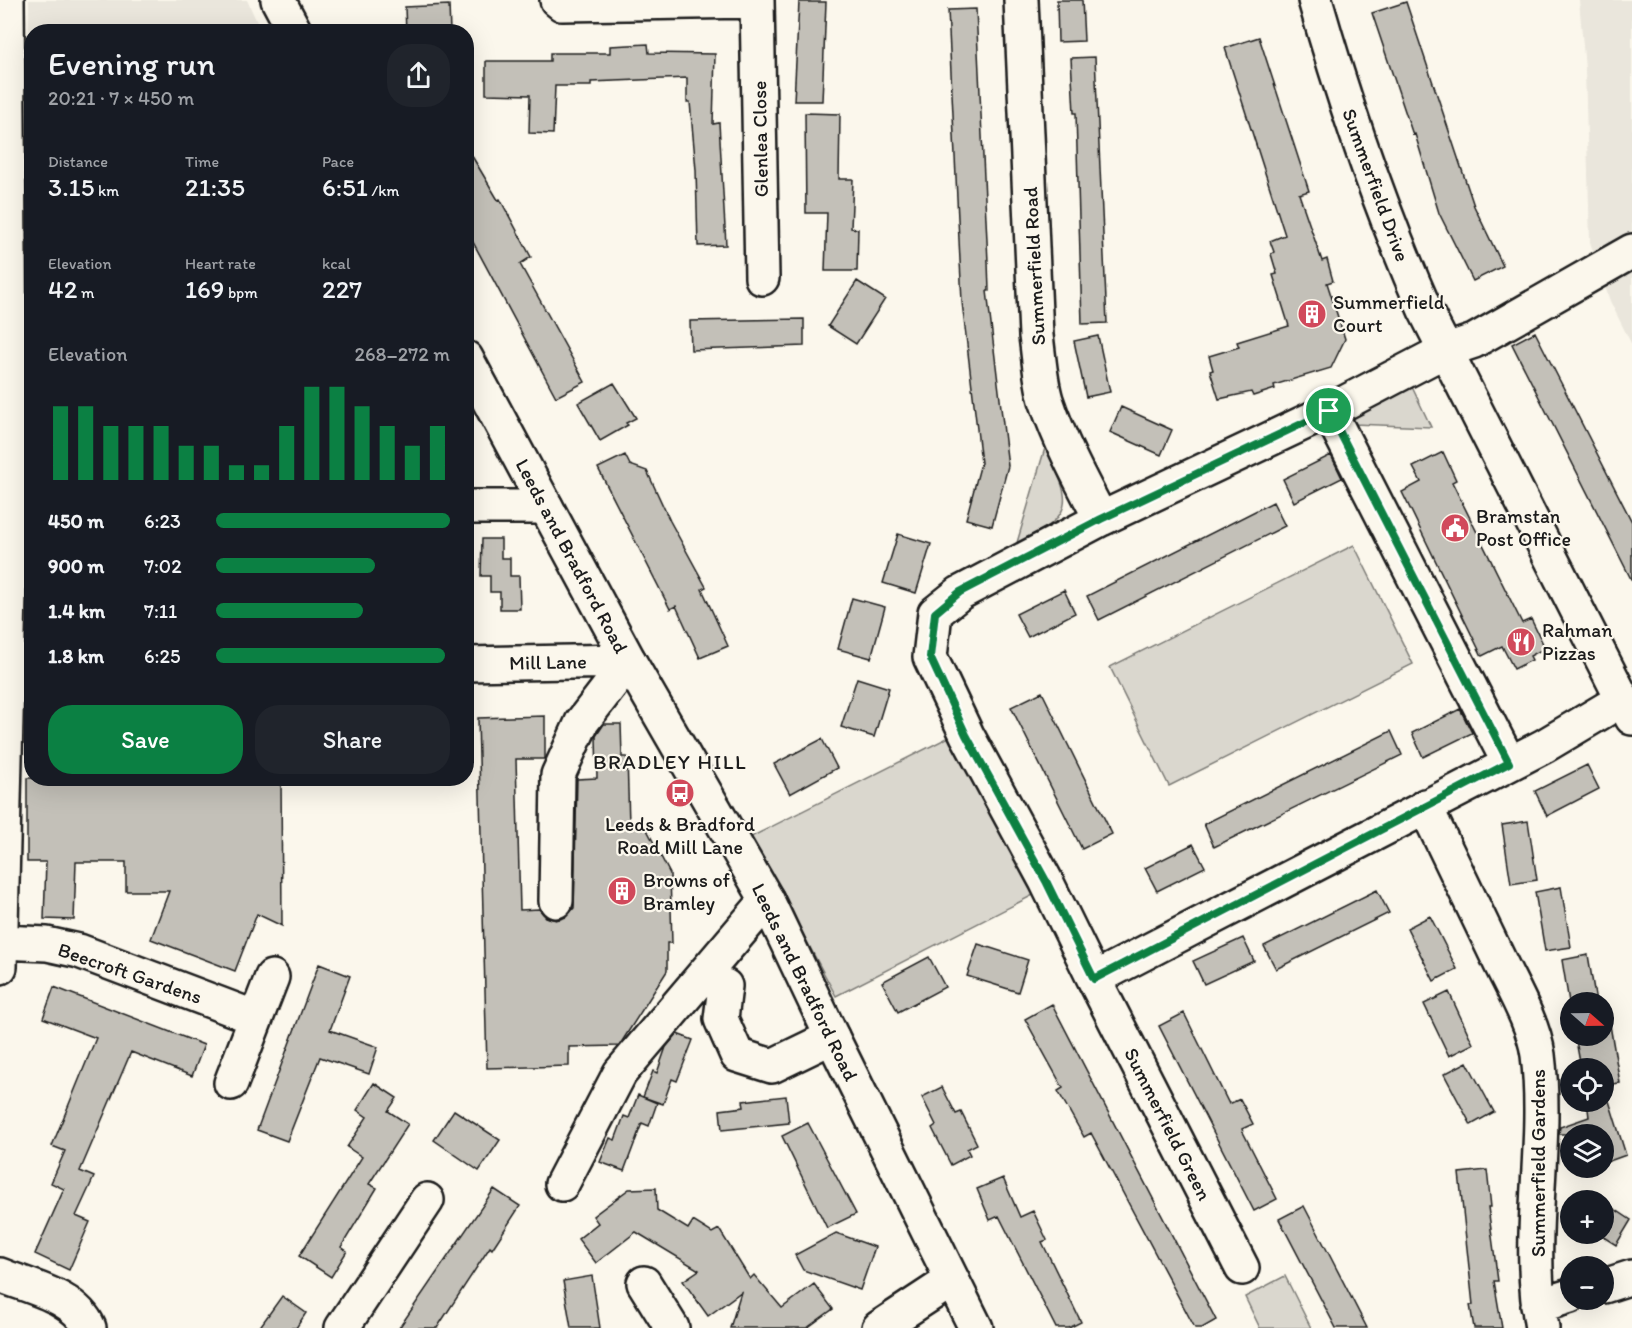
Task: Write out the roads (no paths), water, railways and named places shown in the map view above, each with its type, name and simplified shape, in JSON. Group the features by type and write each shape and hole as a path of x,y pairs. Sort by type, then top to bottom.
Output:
{"street":[{"path":"1,955 2,839 20,672 22,349 5,253 7,0"},
{"path":"278,0 291,24"},
{"path":"557,0 562,4 757,1"},
{"name":"Summerfield Road","path":"1021,0 1036,336 1041,370 1046,399 1077,474 1101,519"},
{"name":"Summerfield Drive","path":"1315,0 1336,73 1399,251 1444,351 1628,708"},
{"name":"Glenlea Close","path":"757,1 762,278"},
{"name":"Summerfield Green","path":"1242,1268 1046,881 966,735 930,657 935,613 960,592 1101,519 1329,411 1444,351 1474,341 1632,251"},
{"name":"Leeds and Bradford Road","path":"474,373 629,661 767,900 831,1037 976,1328"},
{"path":"1329,411 1509,763"},
{"path":"474,507 546,507"},
{"path":"556,901 558,775 582,722 629,661"},
{"name":"Mill Lane","path":"474,664 629,661"},
{"path":"1094,979 1509,763 1628,708"},
{"name":"Summerfield Gardens","path":"1425,806 1520,1004 1538,1053 1540,1101 1536,1205 1540,1317"},
{"path":"562,1184 620,1073 767,900"},
{"name":"Beecroft Gardens","path":"1,955 47,944 79,951 256,1018"},
{"path":"231,1083 272,977"},
{"path":"725,986 721,1019 737,1055 772,1066 831,1037"},
{"path":"342,1328 427,1200"},
{"path":"0,1275 61,1300 84,1316 89,1328"},
{"path":"1614,1283 1632,1277"},
{"path":"879,1328 952,1280"},
{"path":"644,1283 672,1328"},
{"path":"1540,1317 1560,1303"}],"place":[{"name":"Summerfield Court","path":"1312,314"},
{"name":"Bramstan Post Office","path":"1455,528"},
{"name":"Rahman Pizzas","path":"1521,642"},
{"name":"Leeds & Bradford Road Mill Lane","path":"680,793"},
{"name":"Browns of Bramley","path":"622,891"}],"district":[{"name":"BRADLEY HILL","path":"670,762"}]}
